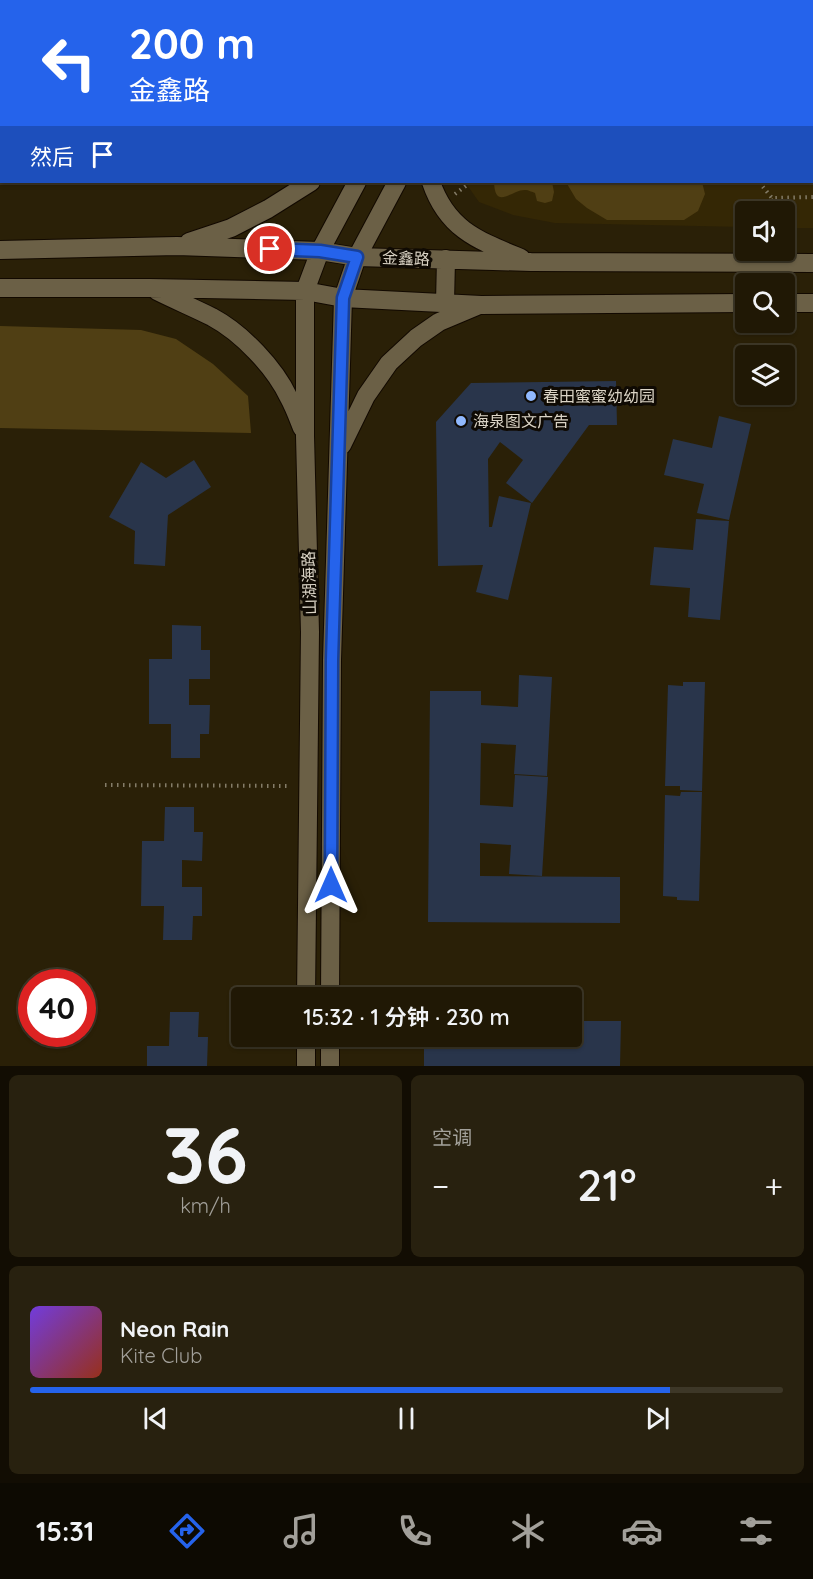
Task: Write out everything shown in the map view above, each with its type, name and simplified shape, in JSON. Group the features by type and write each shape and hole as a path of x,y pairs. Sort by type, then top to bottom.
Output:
{"street":[{"path":"177,246 231,228 309,183"},
{"name":"山湖海路","path":"306,987 310,632 305,436 305,291 320,251 356,183"},
{"name":"山湖海路","path":"330,987 332,660 343,298 357,257 396,183"},
{"path":"431,183 441,206 458,226 485,243 531,262"},
{"name":"金鑫路","path":"0,250 177,246 320,251 357,257 531,262 813,263"},
{"path":"445,303 446,259"},
{"path":"0,288 305,291 343,298 481,305 735,303"},
{"path":"150,288 214,318 254,351 271,369 288,396 305,436"},
{"path":"795,303 813,303"},
{"path":"339,452 366,396 389,363 416,338 438,322 481,305"},
{"path":"306,1047 306,1066"},
{"path":"330,1047 330,1066"}],"path":[{"path":"760,183 772,198"},
{"path":"769,201 772,198 813,197"},
{"path":"105,785 309,786"}],"shaded area":[{"path":"466,183 813,183 813,228 795,228 795,201 735,201 735,227 555,223 513,215 479,202"},
{"path":"494,183 552,183 554,192 552,201 545,203 537,201 535,193 526,190 501,197 495,191"},
{"path":"567,183 702,183 705,194 698,211 684,220 607,220 576,199"},
{"path":"0,326 141,330 176,339 213,364 248,396 251,433 0,428"}],"building":[{"path":"616,381 617,425 589,425 532,503 506,483 523,460 500,442 488,459 489,527 492,527 499,496 531,503 508,600 476,592 483,565 438,566 436,422 471,383"},
{"path":"719,416 751,424 729,520 697,513 704,484 664,475 673,439 712,448"},
{"path":"194,460 211,487 168,515 165,566 134,564 135,531 109,517 141,462 166,478"},
{"path":"696,519 729,521 720,620 688,617 690,588 650,585 654,547 693,550"},
{"path":"172,625 201,626 201,650 210,650 210,679 189,679 189,705 210,705 209,734 200,734 200,758 171,758 171,724 149,724 149,659 172,659"},
{"path":"519,675 552,677 547,776 514,774 516,745 481,743 480,805 513,807 515,775 548,777 542,876 509,874 511,845 480,843 480,876 620,877 620,923 428,922 430,691 481,691 481,705 518,707"},
{"path":"683,682 705,682 702,791 680,790 680,786 665,786 668,685 683,686"},
{"path":"681,792 702,792 699,901 677,900 677,897 663,896 665,795 680,796"},
{"path":"165,807 194,807 194,832 203,832 202,861 182,860 182,887 202,887 202,916 193,916 192,940 163,940 164,906 141,906 142,841 164,841"},
{"path":"170,1012 199,1012 198,1037 208,1037 207,1066 147,1066 147,1046 169,1046"},
{"path":"582,1021 621,1021 620,1066 424,1066 424,1047 582,1047"}],"place":[{"name":"春田蜜蜜幼幼园","path":"531,396"},
{"name":"海泉图文广告","path":"461,421"}],"route":[{"path":"270,249 320,251 357,257 343,298 332,660 331,885"}]}
